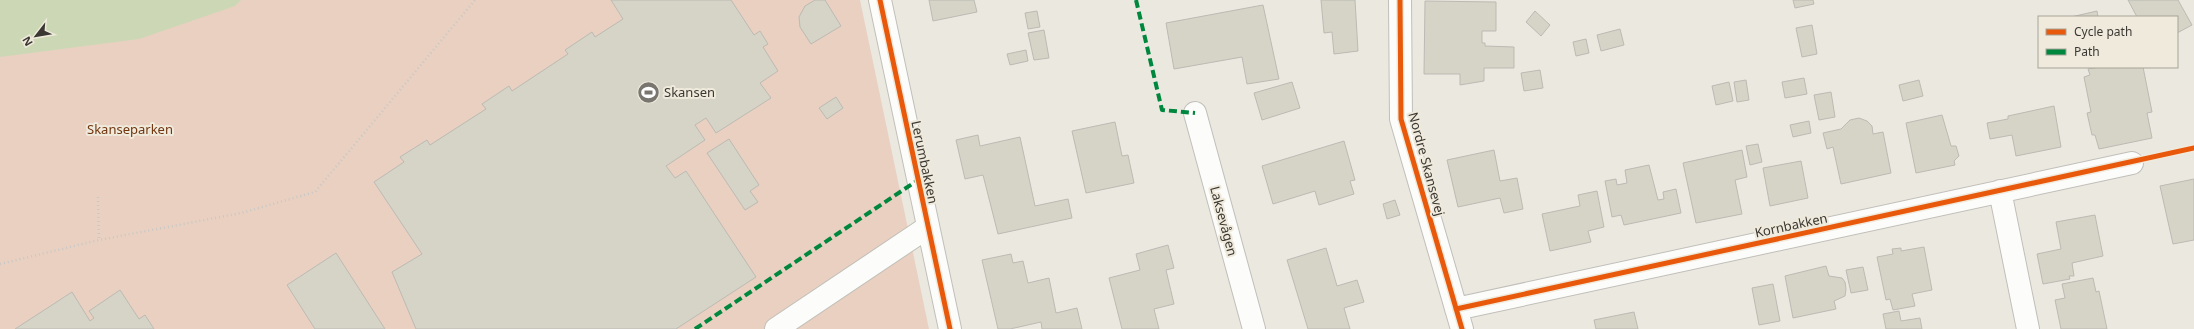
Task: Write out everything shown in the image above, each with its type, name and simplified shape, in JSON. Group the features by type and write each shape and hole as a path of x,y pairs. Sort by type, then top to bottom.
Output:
{"street":[{"name":"Lerumbakken","path":"880,0 950,329"},
{"name":"Nordre Skansevej","path":"1400,0 1402,120 1459,319"},
{"name":"Laksevågen","path":"1195,114 1254,329"},
{"name":"Kornbakken","path":"1459,319 2000,191 2132,163"},
{"path":"2000,191 2028,329"},
{"path":"776,329 928,227"}],"path":[{"path":"0,264 100,240 241,213 315,192 475,0"},
{"path":"98,197 100,240"}],"green space":[{"name":"Skansen","path":"0,0 860,0 929,329 0,329"}],"shaded area":[{"path":"0,0 241,0 235,6 139,39 0,57"}],"building":[{"path":"611,0 731,0 754,35 760,31 768,44 763,47 778,71 760,83 771,98 716,133 706,118 695,125 705,140 666,166 675,178 686,171 756,277 676,329 416,329 392,272 422,254 374,182 404,162 400,157 427,140 430,145 486,109 482,104 509,86 512,91 568,54 565,50 592,32 595,37 623,19"},
{"path":"815,0 825,0 841,26 811,44 800,27 799,17 805,6"},
{"path":"929,0 974,0 977,12 933,21"},
{"path":"1321,0 1355,0 1358,51 1334,54 1332,32 1324,33"},
{"path":"1793,0 1813,0 1814,4 1795,8"},
{"path":"2128,0 2178,0 2192,25 2178,32 2178,16 2136,16"},
{"path":"1425,1 1496,2 1496,31 1482,31 1482,43 1485,43 1485,46 1514,47 1514,68 1484,68 1484,81 1460,85 1460,74 1424,74"},
{"path":"1263,5 1279,79 1247,84 1242,57 1174,69 1166,23"},
{"path":"1037,11 1040,27 1028,29 1025,13"},
{"path":"1535,11 1550,25 1541,36 1526,22"},
{"path":"2097,11 2098,16 2075,16"},
{"path":"1812,25 1817,54 1802,57 1796,28"},
{"path":"1620,29 1624,45 1601,51 1597,35"},
{"path":"1044,30 1049,58 1034,60 1028,33"},
{"path":"1586,39 1589,53 1576,56 1573,42"},
{"path":"1026,50 1028,61 1010,65 1007,54"},
{"path":"2143,68 2152,112 2147,113 2152,138 2099,149 2095,135 2092,135 2087,113 2091,112 2084,77 2090,75 2088,69"},
{"path":"1540,70 1543,88 1524,91 1521,73"},
{"path":"1804,78 1807,94 1785,98 1782,82"},
{"path":"1746,80 1749,100 1737,102 1734,82"},
{"path":"1919,80 1923,96 1903,101 1899,85"},
{"path":"1292,82 1300,108 1262,120 1254,93"},
{"path":"1729,82 1733,101 1716,105 1712,86"},
{"path":"1831,92 1835,117 1819,120 1814,95"},
{"path":"836,97 843,108 827,119 819,108"},
{"path":"2054,106 2061,147 2016,156 2012,135 1990,139 1987,123 2008,119 2008,116"},
{"path":"1942,115 1951,146 1956,146 1959,156 1954,161 1955,165 1916,173 1906,123"},
{"path":"1859,118 1867,121 1872,126 1873,134 1883,132 1891,173 1841,184 1833,147 1827,149 1823,133 1841,129 1850,120"},
{"path":"1809,121 1811,133 1793,137 1790,125"},
{"path":"1115,122 1122,156 1128,155 1134,183 1086,193 1072,131"},
{"path":"978,135 980,146 1020,137 1035,206 1068,199 1072,218 998,234 983,175 965,179 956,140"},
{"path":"729,139 759,185 750,191 758,202 745,210 707,153"},
{"path":"1344,141 1355,180 1350,181 1354,194 1319,205 1315,191 1273,204 1262,166"},
{"path":"1758,144 1762,162 1750,165 1746,146"},
{"path":"1494,150 1500,181 1517,178 1523,209 1504,213 1500,198 1458,207 1447,160"},
{"path":"1742,150 1747,177 1735,180 1742,214 1696,223 1683,163"},
{"path":"1801,161 1808,198 1770,206 1763,168"},
{"path":"1649,165 1658,200 1664,199 1663,192 1676,189 1681,213 1624,225 1621,215 1612,217 1605,181 1616,179 1617,185 1627,183 1625,170"},
{"path":"2194,179 2194,240 2173,244 2160,186"},
{"path":"1597,191 1604,227 1588,231 1591,242 1550,251 1542,214 1580,206 1578,195"},
{"path":"1395,200 1400,215 1387,219 1383,204"},
{"path":"2095,215 2103,256 2072,263 2074,276 2069,276 2070,279 2043,284 2037,254 2061,249 2056,222"},
{"path":"1168,245 1174,268 1166,270 1174,304 1154,309 1159,329 1122,329 1109,278 1140,270 1136,254"},
{"path":"1924,247 1932,290 1912,294 1915,306 1893,310 1890,299 1886,300 1877,257 1893,254 1892,249 1901,248 1901,251"},
{"path":"1326,248 1337,286 1357,280 1364,302 1344,308 1350,329 1308,329 1287,260"},
{"path":"336,253 385,329 315,329 287,285"},
{"path":"1011,254 1013,263 1023,261 1028,283 1049,278 1056,313 1077,308 1082,329 1042,329 1041,322 1010,329 998,329 982,260"},
{"path":"1826,266 1829,276 1842,278 1845,282 1845,296 1834,301 1836,309 1793,318 1785,276"},
{"path":"1863,267 1868,290 1851,293 1846,270"},
{"path":"2093,278 2096,292 2099,291 2107,329 2061,329 2055,300 2065,298 2062,284"},
{"path":"1773,284 1780,321 1759,325 1752,288"},
{"path":"120,290 139,319 145,315 154,329 15,329 72,292 90,321 94,318 89,311"},
{"path":"1899,311 1901,321 1920,318 1922,329 1886,329 1883,314"},
{"path":"1634,312 1638,329 1596,329 1594,320"}],"marked path":[{"path":"1136,0 1162,110 1195,113"},
{"path":"695,329 918,180"}],"cycle path":[{"path":"880,0 950,329"},
{"path":"1400,0 1401,119 1462,329"},
{"path":"1456,309 2194,148"}],"place":[{"name":"Skansen","path":"648,92"}],"park label":[{"name":"Skanseparken","path":"130,129"}]}
